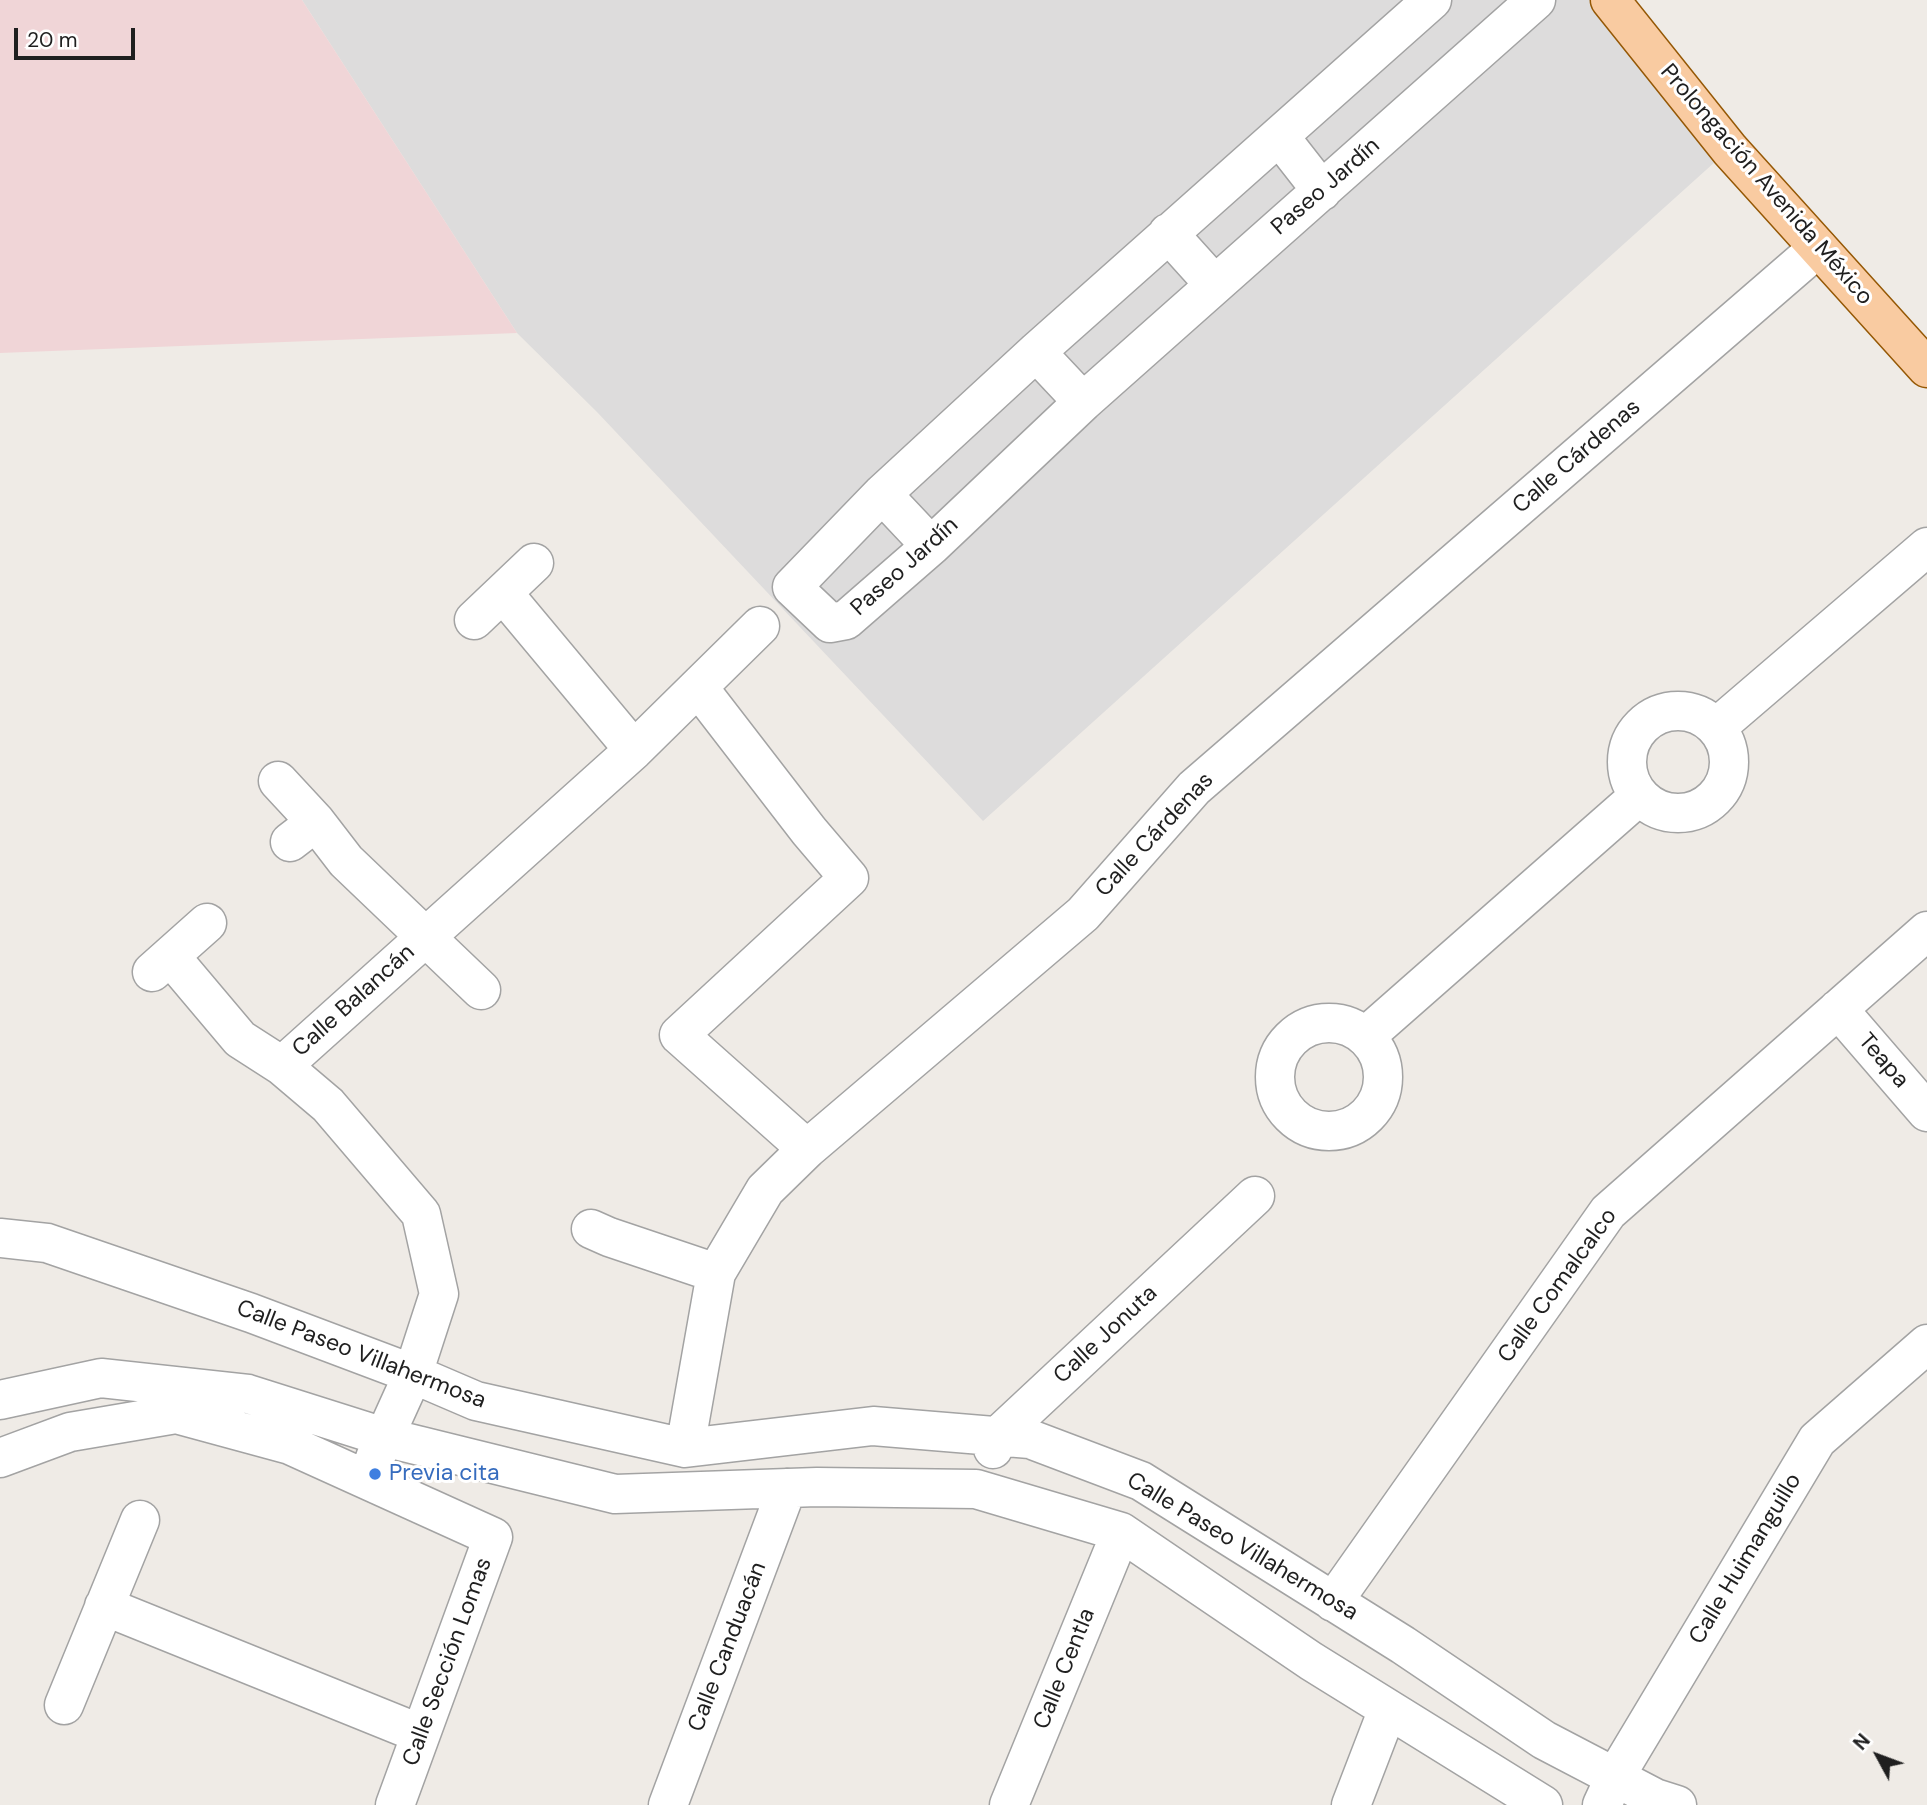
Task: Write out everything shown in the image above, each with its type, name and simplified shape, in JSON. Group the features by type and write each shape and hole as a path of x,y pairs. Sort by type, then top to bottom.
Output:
{"main road":[{"name":"Prolongación Avenida México","path":"1609,0 1730,150 1927,368"}],"street":[{"name":"Paseo Jardín","path":"1432,0 1036,352 882,494 792,587 830,623 845,620 931,546 1083,402 1214,284 1536,0"},
{"path":"1279,136 1322,191"},
{"path":"1168,233 1214,284"},
{"name":"Calle Cárdenas","path":"685,1448 716,1273 765,1190 807,1150 1083,914 1194,788 1818,248"},
{"path":"1036,352 1083,402"},
{"path":"882,494 931,546"},
{"path":"1717,727 1927,547"},
{"path":"474,620 534,563"},
{"path":"503,593 634,750"},
{"name":"Calle Balancán","path":"413,1374 439,1294 421,1213 328,1105 282,1066 634,750 760,626"},
{"path":"698,687 808,831 849,878 679,1035 807,1150"},
{"path":"1675,710 1699,714 1717,727 1728,748 1729,771 1720,792 1702,807 1680,813 1658,809 1639,796 1628,775 1627,752 1636,731 1654,717 1675,710"},
{"path":"278,781 303,832 346,862 481,990"},
{"path":"1366,1036 1639,796"},
{"path":"208,922 160,965 240,1039 282,1066"},
{"name":"Calle Comalcalco","path":"1333,1602 1608,1212 1927,931"},
{"name":"Teapa","path":"1838,1009 1927,1112"},
{"name":"Calle Jonuta","path":"976,1489 999,1435 1255,1196"},
{"path":"591,1229 716,1273"},
{"name":"Calle Paseo Villahermosa","path":"0,1238 47,1243 251,1313 413,1374 476,1401 685,1448 873,1426 1030,1439 1141,1481 1403,1645 1544,1740 1608,1791 1655,1798 1678,1805"},
{"name":"Calle Huimanguillo","path":"1608,1791 1817,1440 1927,1344"},
{"path":"366,1479 413,1374"},
{"path":"0,1400 101,1378 248,1394 384,1437 615,1494 787,1488 976,1489 1121,1532 1311,1661 1543,1805"},
{"name":"Calle Sección Lomas","path":"0,1458 70,1432 176,1414 290,1445 494,1537 395,1805"},
{"name":"Calle Canduacán","path":"668,1805 787,1488"},
{"path":"64,1705 140,1520"},
{"name":"Calle Centla","path":"1009,1805 1121,1532"},
{"path":"104,1606 421,1734"},
{"path":"1351,1805 1388,1709"}],"shaded area":[{"path":"0,0 302,0 517,333 0,353"},
{"path":"302,0 1606,0 1726,152 983,821 597,412 517,333"}],"place":[{"name":"Previa cita","path":"375,1474"}]}
